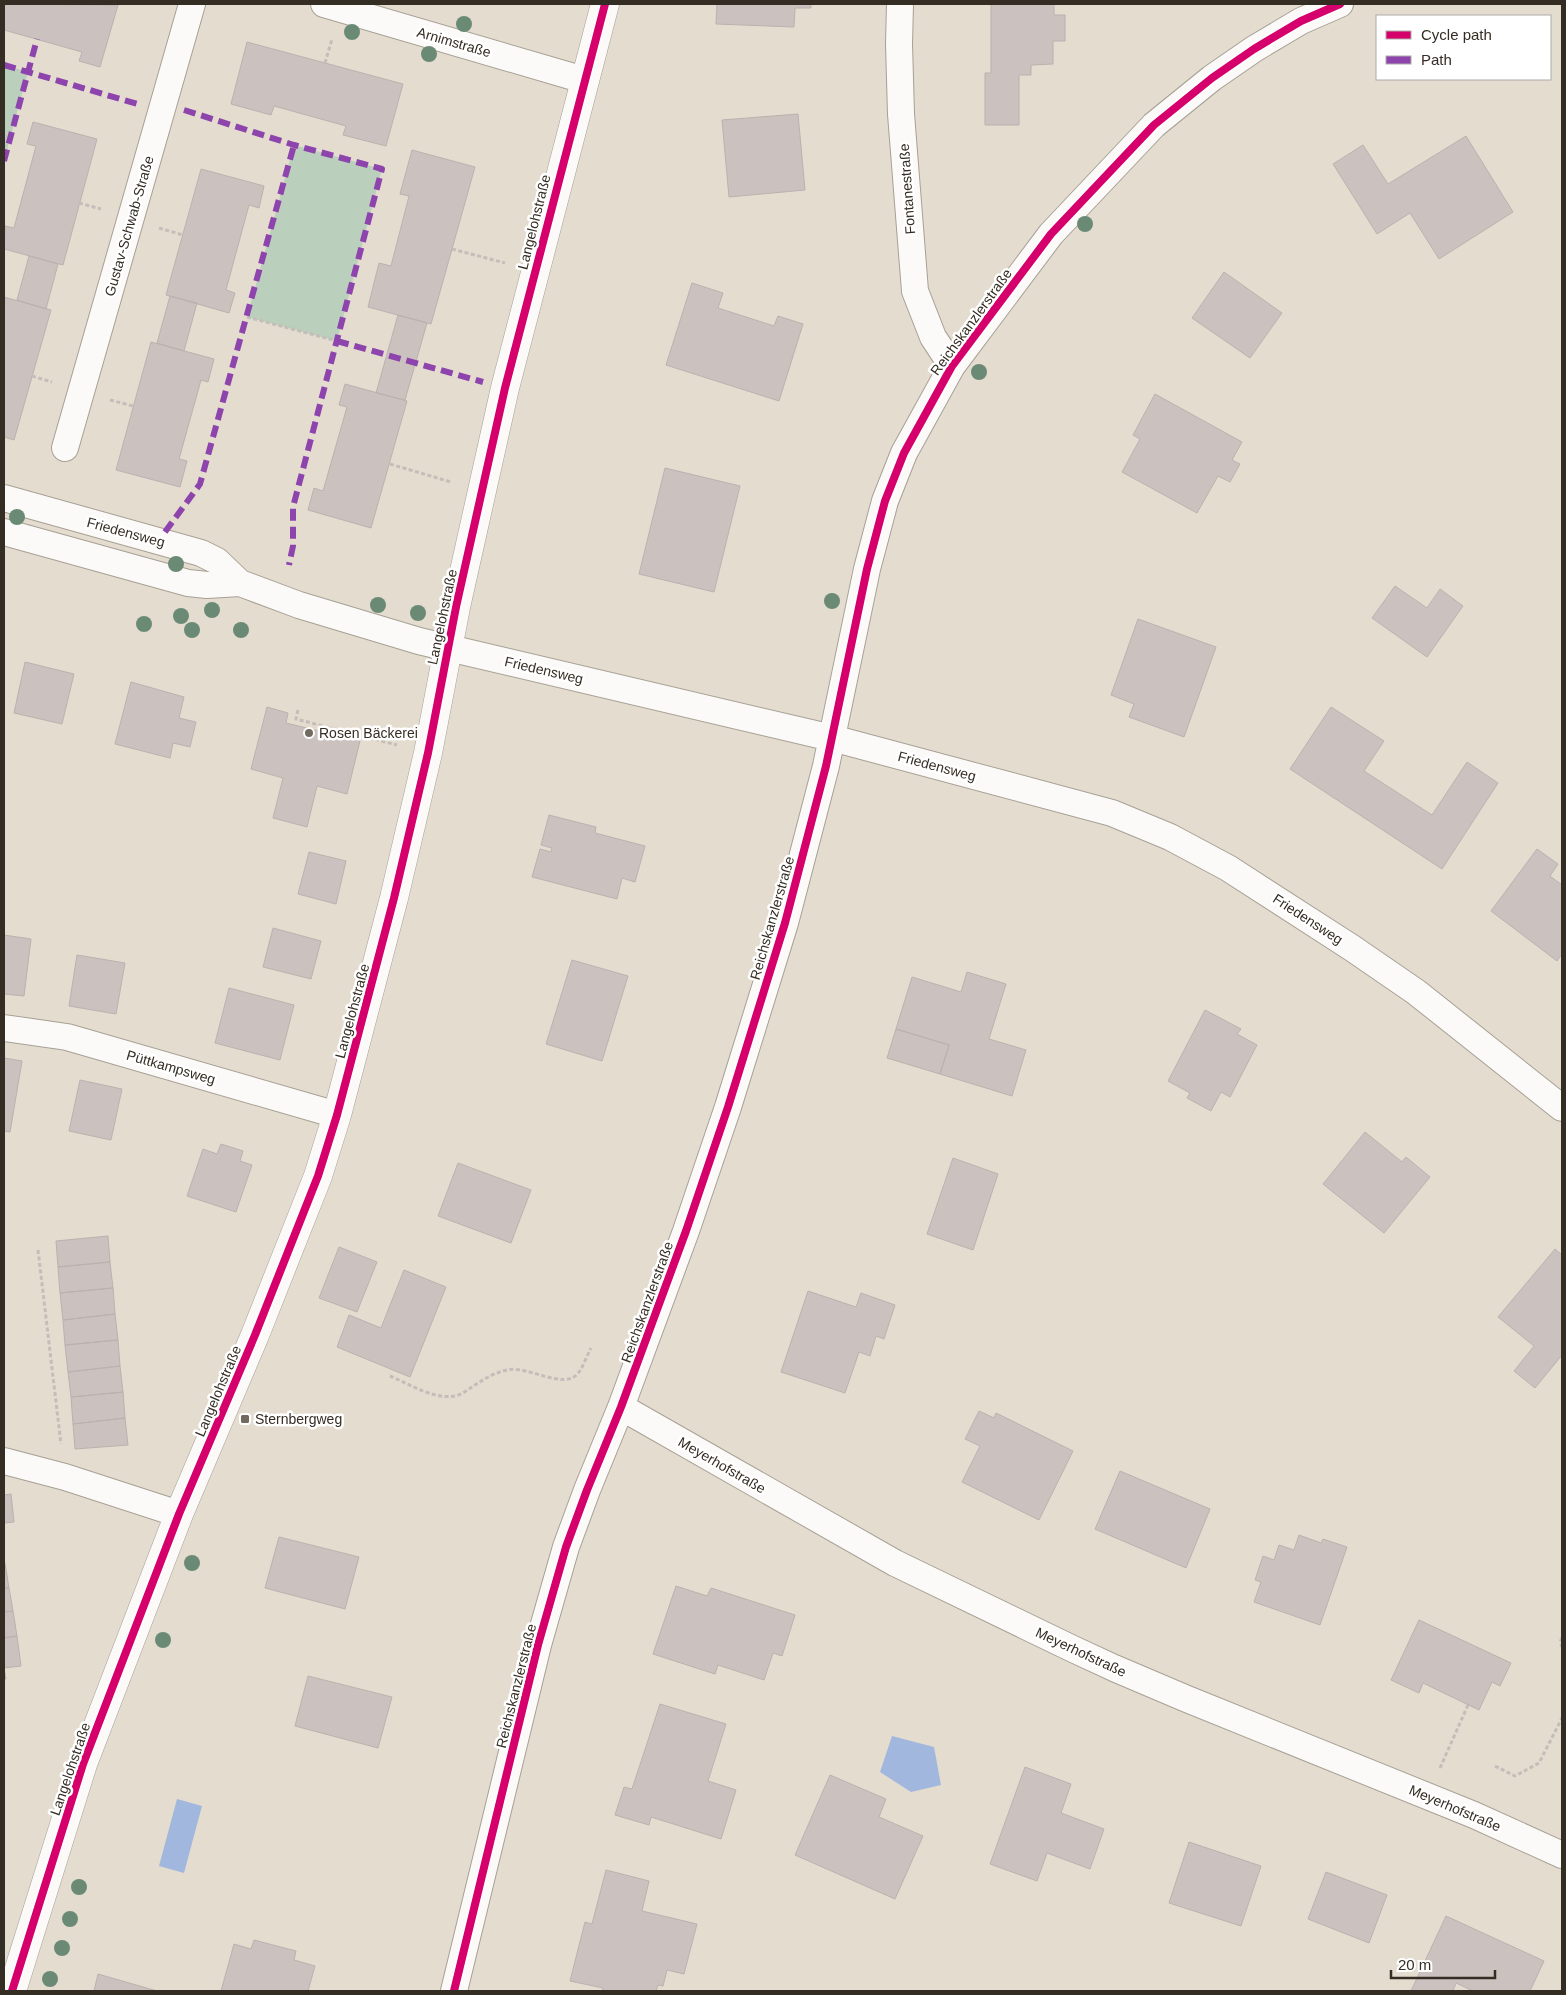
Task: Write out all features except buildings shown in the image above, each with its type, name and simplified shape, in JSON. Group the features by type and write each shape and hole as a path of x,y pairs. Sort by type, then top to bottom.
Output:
{"street":[{"name":"Gustav-Schwab-Straße","path":"65,448 192,4"},
{"name":"Arnimstraße","path":"324,4 584,80"},
{"name":"Langelohstraße","path":"12,1991 83,1764 179,1514 256,1335 318,1176 337,1115 394,898 428,753 448,648 505,388 605,4"},
{"name":"Fontanestraße","path":"900,4 901,114 915,291 933,337 952,366"},
{"name":"Reichskanzlerstraße","path":"454,1991 551,1598 566,1547 621,1407 686,1231 728,1106 785,923 832,738 867,569 885,502 904,453 952,366 1051,234 1154,124 1212,78 1254,49 1302,21 1340,4"},
{"name":"Friedensweg","path":"4,498 201,553 217,561 240,582 308,607 448,648 832,738 1112,813 1170,837 1228,868 1352,948 1416,992 1562,1108"},
{"name":"Friedensweg","path":"4,532 188,583 207,585 240,582"},
{"name":"Püttkampsweg","path":"4,1028 67,1037 337,1115"},
{"name":"Meyerhofstraße","path":"621,1407 895,1563 1097,1661 1187,1699 1367,1770 1474,1815 1562,1855"},
{"path":"4,1462 65,1477 179,1514"}],"path":[{"path":"325,63 334,31"},
{"path":"80,203 103,210"},
{"path":"151,226 183,235"},
{"path":"452,249 513,265"},
{"path":"246,317 337,341"},
{"path":"32,376 55,383"},
{"path":"102,398 133,406"},
{"path":"390,464 460,484"},
{"path":"298,710 296,719 404,747"},
{"path":"38,1250 65,1477"},
{"path":"390,1376 428,1392 456,1396 484,1378 507,1370 531,1371 559,1380 567,1380 579,1372 591,1348"},
{"path":"1562,1638 1560,1642 1562,1646"},
{"path":"1440,1768 1468,1705"},
{"path":"1495,1766 1515,1776 1539,1763 1562,1718"}],"green space":[{"path":"4,65 28,72 4,161"},
{"path":"294,145 382,169 337,341 247,317"}],"water":[{"path":"892,1736 934,1747 941,1785 911,1792 880,1772"},
{"path":"177,1799 202,1806 184,1873 159,1866"}],"marked path":[{"path":"4,161 37,39"},
{"path":"4,65 141,105"},
{"path":"184,110 294,145 382,169 293,507 293,546 289,565"},
{"path":"165,532 200,484 294,145"},
{"path":"337,341 483,382"}],"cycle path":[{"path":"12,1991 83,1764 179,1514 255,1335 318,1176 337,1115 394,898 428,753 456,607 505,388 605,4"},
{"path":"454,1991 538,1645 566,1547 621,1407 686,1231 728,1107 785,923 826,766 867,569 885,501 904,453 952,366 1051,234 1154,125 1212,78 1254,49 1301,21 1340,4"}],"place":[{"name":"Rosen Bäckerei","path":"309,733"},
{"name":"Sternbergweg","path":"245,1419"}]}
